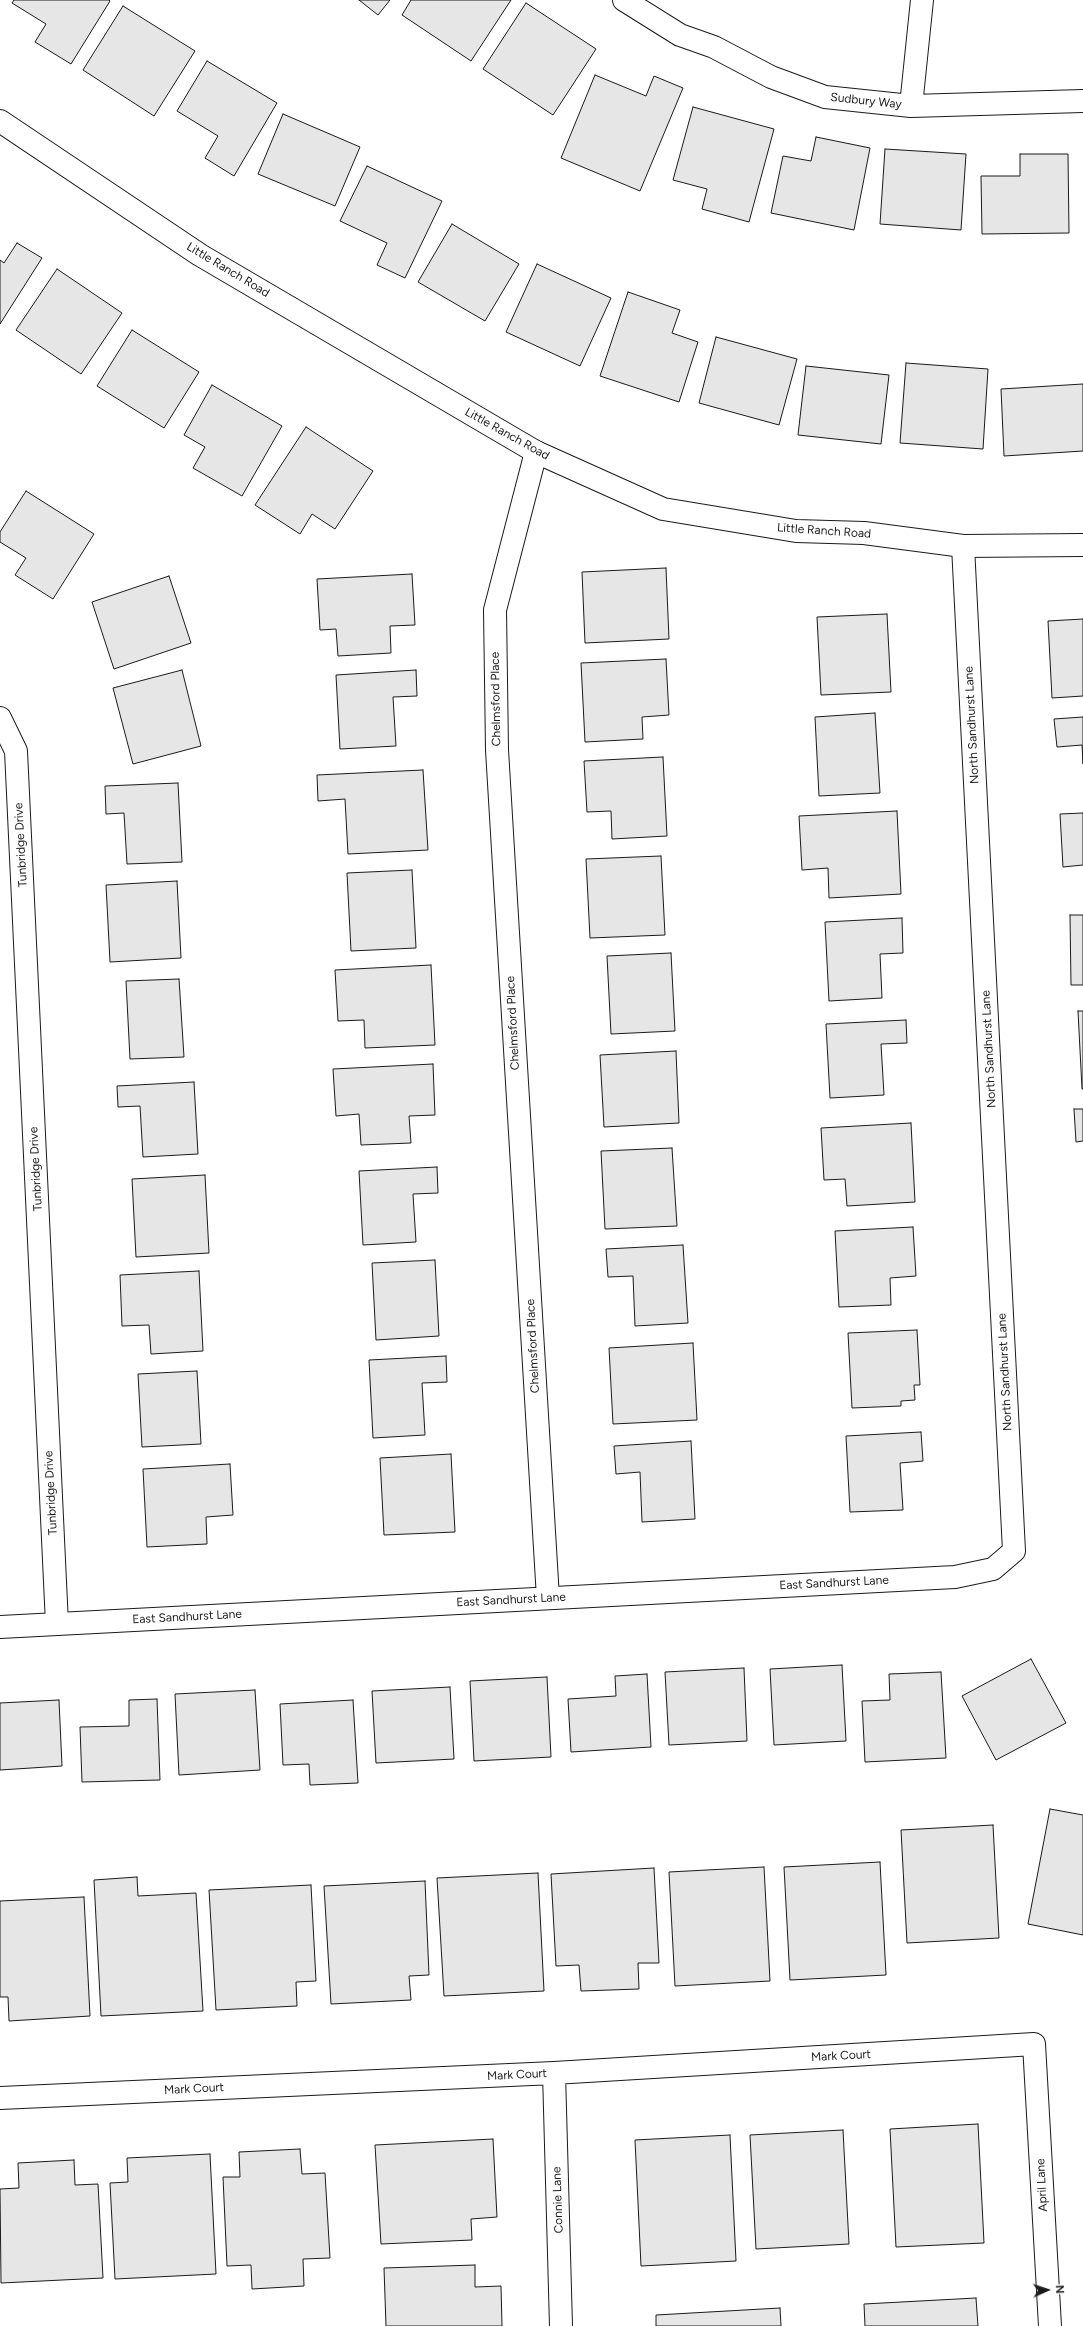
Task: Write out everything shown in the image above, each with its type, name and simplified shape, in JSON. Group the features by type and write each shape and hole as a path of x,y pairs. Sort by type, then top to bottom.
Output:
{"street":[{"name":"Sudbury Way","path":"624,0 680,35 714,47 771,77 825,97 911,106 1083,101"},
{"path":"911,106 922,0"},
{"name":"Little Ranch Road","path":"0,121 200,254 536,452 663,509 796,531 864,533 963,546 1083,545"},
{"name":"Chelmsford Place","path":"536,452 494,610 496,750 548,1598"},
{"name":"North Sandhurst Lane","path":"963,546 1014,1551"},
{"name":"Tunbridge Drive","path":"0,718 16,752 57,1624"},
{"name":"East Sandhurst Lane","path":"0,1627 955,1577 993,1569 1014,1551"},
{"name":"Mark Court","path":"0,2098 554,2073 1034,2044"},
{"name":"April Lane","path":"1034,2044 1050,2326"},
{"name":"Connie Lane","path":"554,2073 561,2326"}],"building":[{"path":"14,0 110,1 71,64 35,42 46,24 12,3"},
{"path":"359,0 390,0 378,15"},
{"path":"411,0 511,0 471,61 402,15"},
{"path":"526,3 596,49 553,115 483,69"},
{"path":"123,6 195,51 154,116 83,70"},
{"path":"207,61 277,103 234,176 205,158 218,136 177,111"},
{"path":"595,75 646,96 654,76 683,88 640,191 561,158"},
{"path":"693,107 774,129 749,222 702,209 707,189 673,180"},
{"path":"283,114 360,147 335,206 258,174"},
{"path":"816,137 870,148 854,230 771,213 783,156 811,161"},
{"path":"885,149 966,154 961,230 880,224"},
{"path":"1020,154 1068,154 1069,233 982,234 981,176 1020,176"},
{"path":"367,166 442,201 405,278 377,265 387,243 340,221"},
{"path":"452,224 519,264 485,321 418,282"},
{"path":"17,243 42,258 0,324 0,260 4,263"},
{"path":"537,264 611,298 580,366 506,332"},
{"path":"57,269 122,313 81,374 16,330"},
{"path":"628,292 680,310 672,333 698,342 679,402 600,376"},
{"path":"132,330 199,372 164,428 97,386"},
{"path":"716,337 797,359 779,425 699,403"},
{"path":"906,363 988,369 983,449 900,443"},
{"path":"806,366 889,375 881,444 798,435"},
{"path":"1083,384 1083,451 1004,456 1001,389"},
{"path":"212,385 282,426 242,496 193,468 205,447 184,435"},
{"path":"306,427 373,471 335,529 312,514 300,534 255,505"},
{"path":"26,491 94,534 53,599 15,575 26,558 0,542 0,532"},
{"path":"666,568 669,639 585,643 582,572"},
{"path":"412,574 415,625 390,626 391,653 338,656 336,629 320,630 317,579"},
{"path":"169,576 191,643 114,669 92,602"},
{"path":"887,614 891,692 821,695 817,617"},
{"path":"1083,619 1083,696 1052,698 1048,621"},
{"path":"666,659 669,715 642,717 643,739 585,742 581,663"},
{"path":"182,670 201,746 133,764 113,688"},
{"path":"416,670 417,696 393,697 396,746 340,749 336,675"},
{"path":"875,713 880,793 819,796 815,717"},
{"path":"1083,717 1083,764 1082,745 1057,747 1054,719"},
{"path":"663,757 667,836 612,839 611,811 587,812 584,761"},
{"path":"423,770 428,850 348,854 345,799 318,801 317,775"},
{"path":"178,783 182,862 127,864 124,813 106,814 105,786"},
{"path":"897,811 901,894 829,898 828,868 802,870 799,816"},
{"path":"1083,813 1083,865 1063,867 1060,814"},
{"path":"661,856 665,935 590,938 586,859"},
{"path":"412,870 416,948 351,951 347,873"},
{"path":"177,881 181,958 110,962 106,885"},
{"path":"1070,915 1083,915 1083,985 1071,985"},
{"path":"902,918 903,953 880,954 882,998 829,1001 825,922"},
{"path":"671,953 675,1031 611,1034 607,956"},
{"path":"431,965 435,1045 365,1048 364,1020 338,1021 335,970"},
{"path":"179,979 184,1057 130,1059 126,981"},
{"path":"1078,1011 1083,1011 1083,1089 1082,1089"},
{"path":"906,1020 907,1043 881,1044 884,1095 830,1098 826,1024"},
{"path":"676,1051 679,1123 604,1127 600,1055"},
{"path":"433,1064 435,1115 409,1116 411,1143 361,1145 359,1114 336,1116 333,1069"},
{"path":"194,1082 198,1154 143,1157 140,1106 118,1107 117,1086"},
{"path":"1074,1109 1083,1109 1083,1141 1076,1142"},
{"path":"911,1123 915,1202 847,1206 845,1179 824,1180 821,1128"},
{"path":"672,1148 677,1226 605,1229 601,1151"},
{"path":"437,1167 438,1193 413,1194 416,1242 363,1245 359,1171"},
{"path":"205,1175 209,1253 136,1257 132,1179"},
{"path":"913,1227 916,1276 890,1278 891,1305 839,1307 835,1231"},
{"path":"683,1245 688,1323 635,1326 633,1276 608,1277 606,1249"},
{"path":"435,1260 439,1336 376,1340 372,1263"},
{"path":"199,1271 203,1351 151,1354 149,1325 122,1326 120,1275"},
{"path":"917,1330 920,1385 914,1385 915,1400 901,1401 901,1406 852,1408 848,1333"},
{"path":"693,1343 697,1420 613,1424 609,1348"},
{"path":"446,1356 447,1382 422,1383 425,1435 373,1438 369,1360"},
{"path":"197,1371 201,1444 142,1447 138,1374"},
{"path":"921,1432 923,1461 900,1463 903,1510 850,1512 846,1436"},
{"path":"691,1441 695,1519 642,1522 640,1472 616,1474 614,1446"},
{"path":"451,1454 455,1532 384,1535 380,1458"},
{"path":"230,1464 233,1515 206,1517 207,1544 147,1547 143,1469"},
{"path":"1031,1659 1066,1723 996,1760 962,1696"},
{"path":"842,1665 846,1741 774,1745 770,1669"},
{"path":"744,1668 747,1741 669,1745 665,1672"},
{"path":"941,1672 946,1758 865,1762 862,1701 890,1700 889,1674"},
{"path":"647,1674 651,1747 571,1752 568,1699 616,1696 615,1676"},
{"path":"547,1677 551,1757 474,1761 470,1681"},
{"path":"450,1687 454,1759 376,1763 372,1691"},
{"path":"255,1690 260,1770 179,1775 175,1694"},
{"path":"157,1699 160,1780 82,1782 80,1727 129,1726 129,1700"},
{"path":"59,1700 62,1766 0,1770 0,1703"},
{"path":"353,1700 358,1783 310,1785 309,1764 283,1765 280,1704"},
{"path":"1050,1809 1083,1815 1083,1935 1028,1924"},
{"path":"993,1825 999,1938 907,1943 901,1830"},
{"path":"880,1862 886,1975 790,1980 784,1867"},
{"path":"764,1867 770,1981 675,1986 669,1872"},
{"path":"654,1868 659,1963 638,1963 639,1989 581,1991 579,1965 556,1966 551,1874"},
{"path":"538,1873 544,1991 444,1996 437,1878"},
{"path":"137,1877 138,1896 196,1893 203,2011 101,2016 94,1880"},
{"path":"425,1881 429,1975 409,1976 411,2000 331,2004 324,1886"},
{"path":"311,1885 316,1981 296,1982 297,2006 216,2010 209,1890"},
{"path":"84,1897 90,2016 9,2021 8,1997 0,1997 0,1901"},
{"path":"978,2124 984,2243 896,2247 890,2129"},
{"path":"843,2130 849,2244 756,2249 750,2135"},
{"path":"730,2135 736,2261 641,2266 635,2140"},
{"path":"493,2139 497,2217 471,2219 472,2240 381,2244 375,2145"},
{"path":"300,2149 302,2174 325,2173 330,2258 303,2259 304,2286 252,2289 251,2265 227,2266 223,2177 240,2177 239,2152"},
{"path":"210,2154 216,2274 115,2279 110,2183 128,2182 127,2158"},
{"path":"74,2160 75,2185 98,2184 103,2278 1,2283 0,2189 19,2188 18,2163"},
{"path":"475,2265 475,2287 501,2286 502,2326 386,2326 384,2268"},
{"path":"976,2298 978,2326 865,2326 864,2304"},
{"path":"780,2308 781,2326 656,2326 656,2315"}]}
